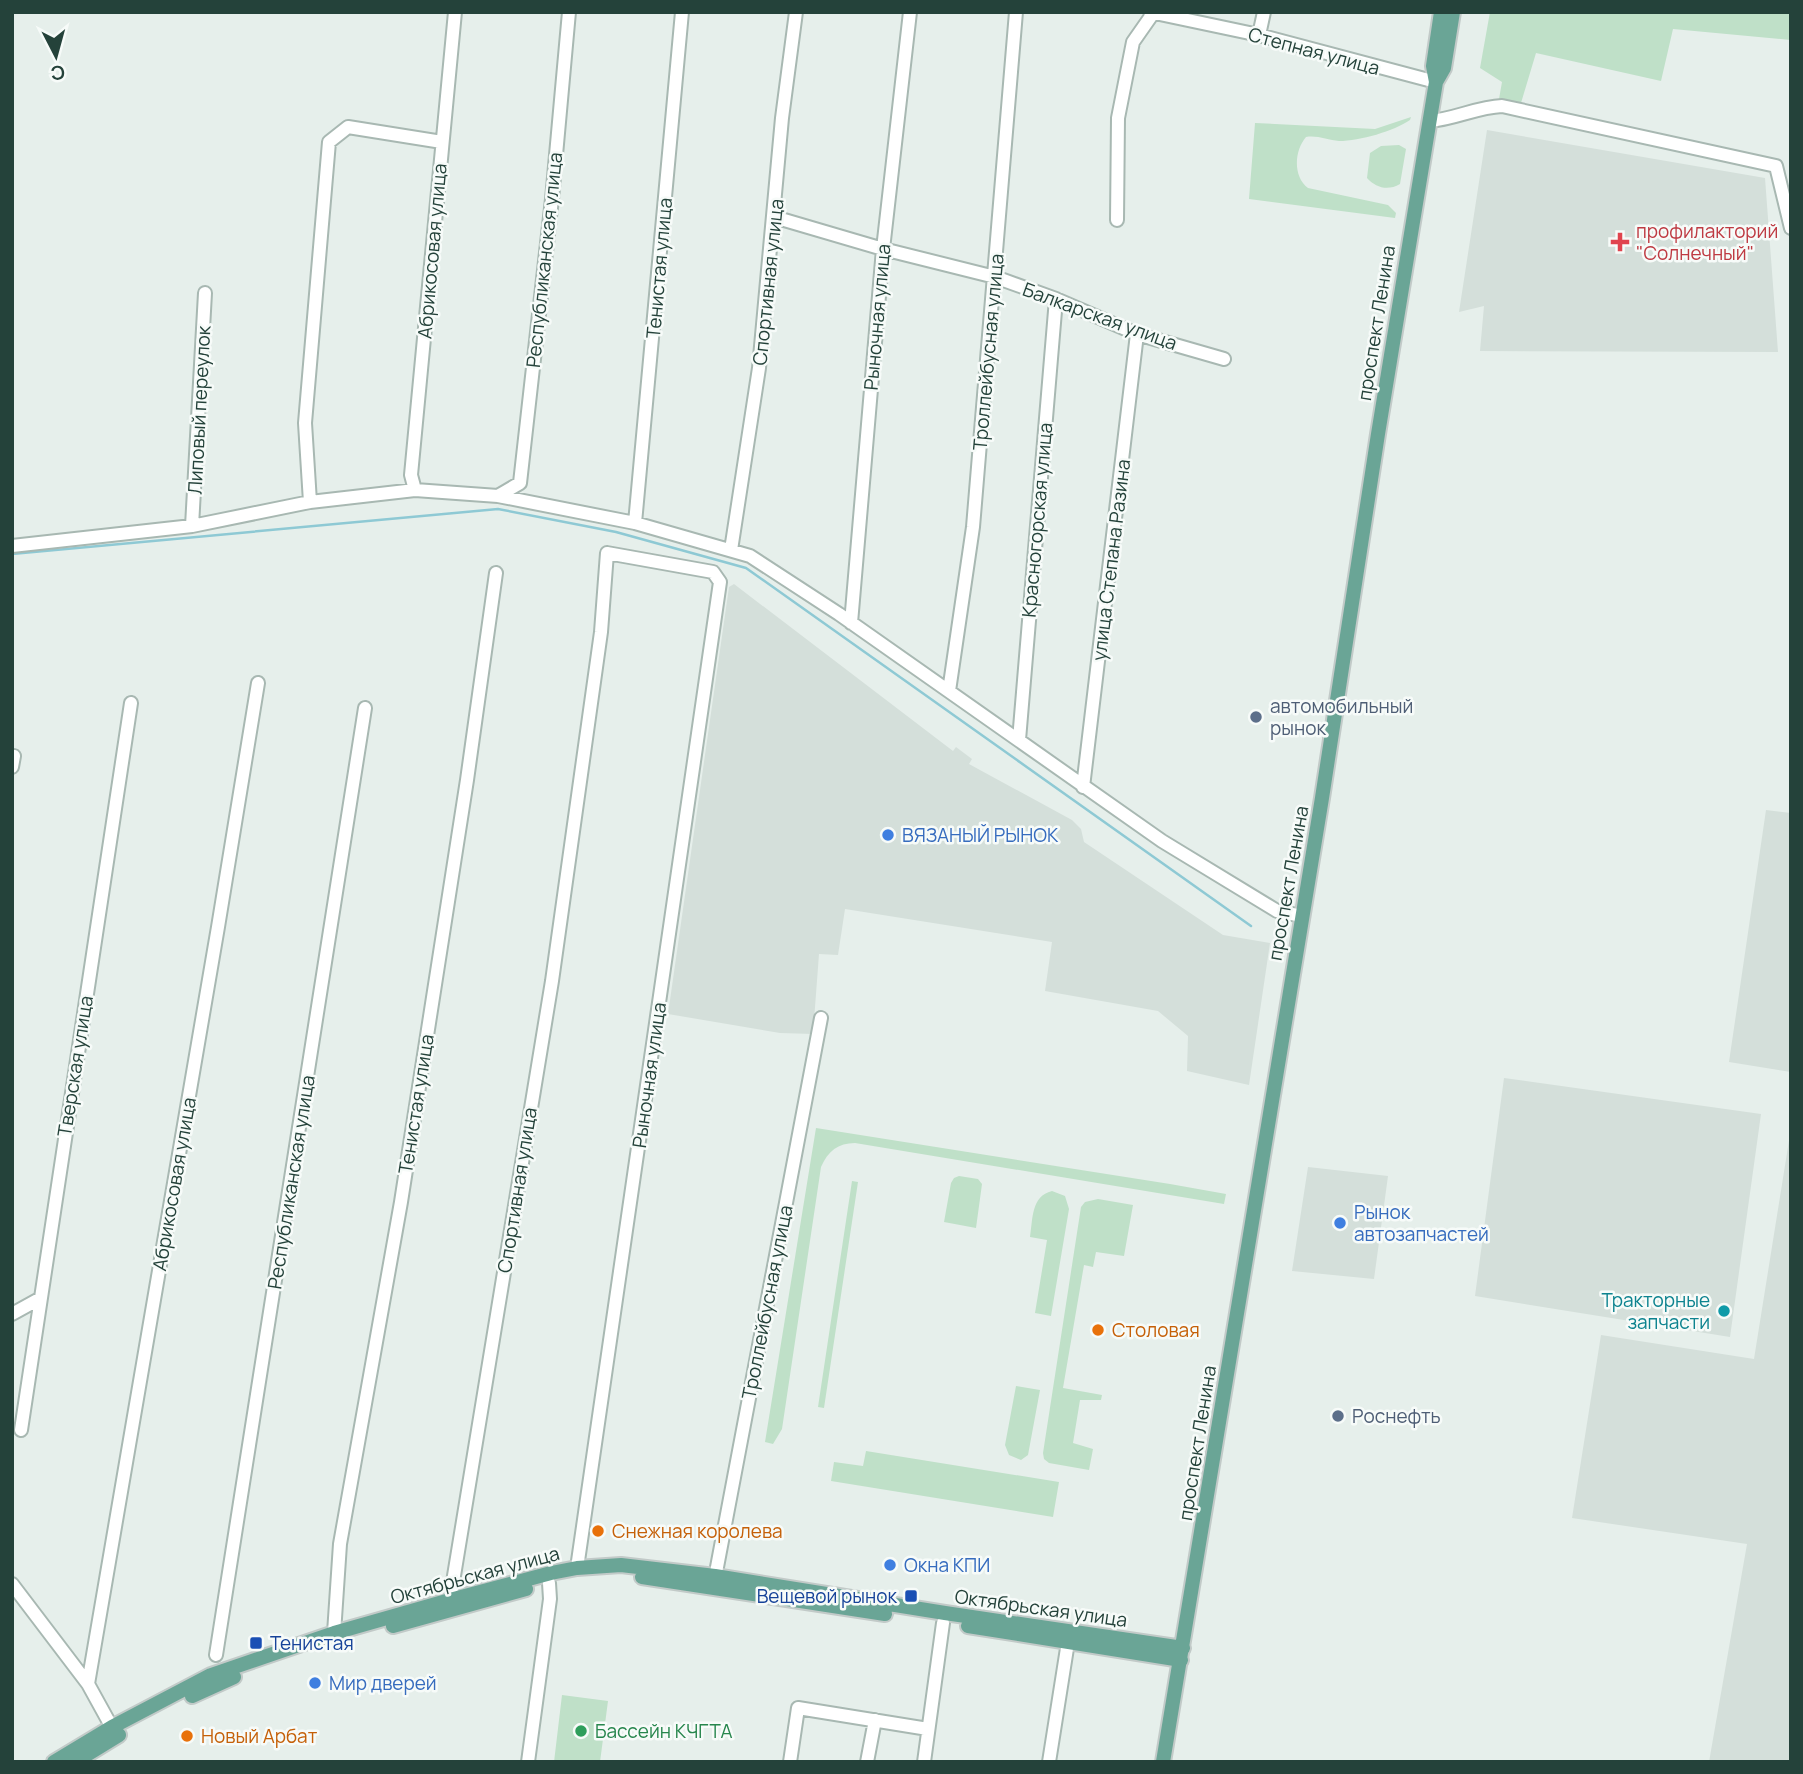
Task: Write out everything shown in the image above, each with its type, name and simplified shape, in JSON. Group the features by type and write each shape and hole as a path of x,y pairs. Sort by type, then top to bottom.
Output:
{"main road":[{"path":"1436,82 1433,66 1441,12"},
{"name":"проспект Ленина","path":"1163,1762 1436,82 1444,68 1453,12"},
{"name":"Октябрьская улица","path":"75,1762 114,1732 211,1675 334,1633 551,1573 578,1568 621,1565 943,1623 1068,1637 1088,1634 1182,1654"},
{"name":"Октябрьская улица","path":"54,1762 223,1681 280,1660 352,1637 566,1579 623,1574 714,1581 1182,1654"}],"street":[{"name":"Абрикосовая улица","path":"415,490 411,475 454,12"},
{"name":"Республиканская улица","path":"498,496 520,483 552,199 569,12"},
{"name":"Тенистая улица","path":"635,523 682,12"},
{"name":"Спортивная улица","path":"731,551 759,368 782,118 796,12"},
{"name":"Рыночная улица","path":"851,623 883,249 910,12"},
{"name":"Троллейбусная улица","path":"949,691 973,527 1016,12"},
{"path":"1259,35 1264,12"},
{"path":"1116,220 1118,118 1133,42 1153,13"},
{"name":"Степная улица","path":"1153,13 1259,35 1436,82"},
{"path":"1430,121 1446,120 1483,107 1502,106 1776,166 1791,228"},
{"path":"310,502 305,423 329,142 348,127 442,142"},
{"name":"Балкарская улица","path":"774,217 883,249 995,277 1056,299 1137,334 1224,359"},
{"name":"Липовый переулок","path":"192,526 205,293"},
{"name":"Красногорская улица","path":"1019,740 1056,299"},
{"name":"улица Степана Разина","path":"1083,787 1137,334"},
{"path":"12,546 192,526 310,502 415,490 498,496 635,523 750,556 851,623 1161,841 1277,911 1302,916"},
{"name":"Спортивная улица","path":"450,1600 552,981 601,632 607,553 713,572 720,582"},
{"name":"Тенистая улица","path":"334,1633 340,1544 401,1202 465,793 496,573"},
{"name":"Рыночная улица","path":"578,1568 720,582"},
{"name":"Абрикосовая улица","path":"88,1684 219,927 258,683"},
{"name":"Тверская улица","path":"21,1430 131,703"},
{"name":"Республиканская улица","path":"216,1655 365,708"},
{"name":"Троллейбусная улица","path":"714,1581 821,1018"},
{"path":"12,1314 40,1298"},
{"path":"528,1762 550,1583"},
{"path":"12,1584 88,1684 114,1732"},
{"path":"924,1762 943,1623"},
{"path":"1049,1762 1068,1637"},
{"path":"790,1762 798,1708 928,1729"},
{"path":"867,1762 875,1720"}],"shaded area":[{"name":"профилакторий \"Солнечный\"","path":"1487,130 1765,178 1778,352 1480,351 1484,306 1459,312"},
{"name":"ВЯЗАНЫЙ РЫНОК","path":"734,584 953,751 956,747 972,759 969,764 1072,820 1081,829 1084,842 1223,935 1270,943 1249,1085 1187,1071 1188,1036 1158,1011 1045,991 1052,942 845,909 838,955 819,954 813,1034 780,1033 668,1014 729,587"},
{"path":"1766,810 1791,813 1791,1072 1729,1062"},
{"path":"1504,1078 1761,1114 1730,1337 1475,1296"},
{"path":"1791,1128 1791,1762 1709,1762 1747,1544 1572,1518 1601,1335 1754,1359"},
{"name":"Рынок автозапчастей","path":"1308,1167 1388,1176 1374,1279 1292,1271"}],"green space":[{"path":"1490,12 1791,12 1791,40 1673,29 1661,81 1536,53 1521,103 1499,99 1502,82 1480,68"},
{"path":"1411,117 1395,128 1357,139 1339,141 1306,137 1297,156 1300,177 1308,188 1388,205 1396,213 1395,218 1249,199 1255,123 1375,129"},
{"path":"1399,145 1406,149 1400,184 1387,188 1374,184 1367,178 1370,153 1381,146"},
{"path":"816,1128 1226,1194 1224,1204 855,1143 839,1146 830,1152 821,1167 782,1429 773,1444 765,1442"},
{"path":"959,1176 978,1179 982,1184 976,1228 944,1222 951,1183"},
{"path":"852,1181 858,1182 824,1408 818,1407"},
{"path":"1052,1191 1065,1196 1069,1209 1051,1316 1035,1313 1047,1240 1030,1237 1037,1203"},
{"path":"1098,1199 1133,1205 1124,1256 1096,1252 1093,1267 1084,1265 1063,1388 1102,1395 1101,1400 1080,1400 1073,1443 1093,1449 1089,1470 1049,1463 1044,1459 1043,1453 1081,1207 1085,1202"},
{"path":"1016,1386 1040,1390 1028,1455 1021,1460 1009,1455 1005,1445"},
{"path":"866,1451 1059,1482 1053,1517 831,1481 834,1462 863,1466"},
{"name":"Бассейн КЧГТА","path":"562,1695 608,1701 600,1762 554,1762"}],"waterway":[{"path":"12,554 498,509 616,532 746,568 1251,926"}],"place":[{"name":"профилакторий \"Солнечный\"","path":"1620,242"},
{"name":"автомобильный рынок","path":"1256,717"},
{"name":"ВЯЗАНЫЙ РЫНОК","path":"888,835"},
{"name":"Рынок автозапчастей","path":"1340,1223"},
{"name":"Тракторные запчасти","path":"1724,1311"},
{"name":"Столовая","path":"1098,1330"},
{"name":"Роснефть","path":"1338,1416"},
{"name":"Снежная королева","path":"598,1531"},
{"name":"Окна КПИ","path":"890,1565"},
{"name":"Вещевой рынок","path":"911,1596"},
{"name":"Тенистая","path":"256,1643"},
{"name":"Мир дверей","path":"315,1683"},
{"name":"Бассейн КЧГТА","path":"581,1731"},
{"name":"Новый Арбат","path":"187,1736"}]}
